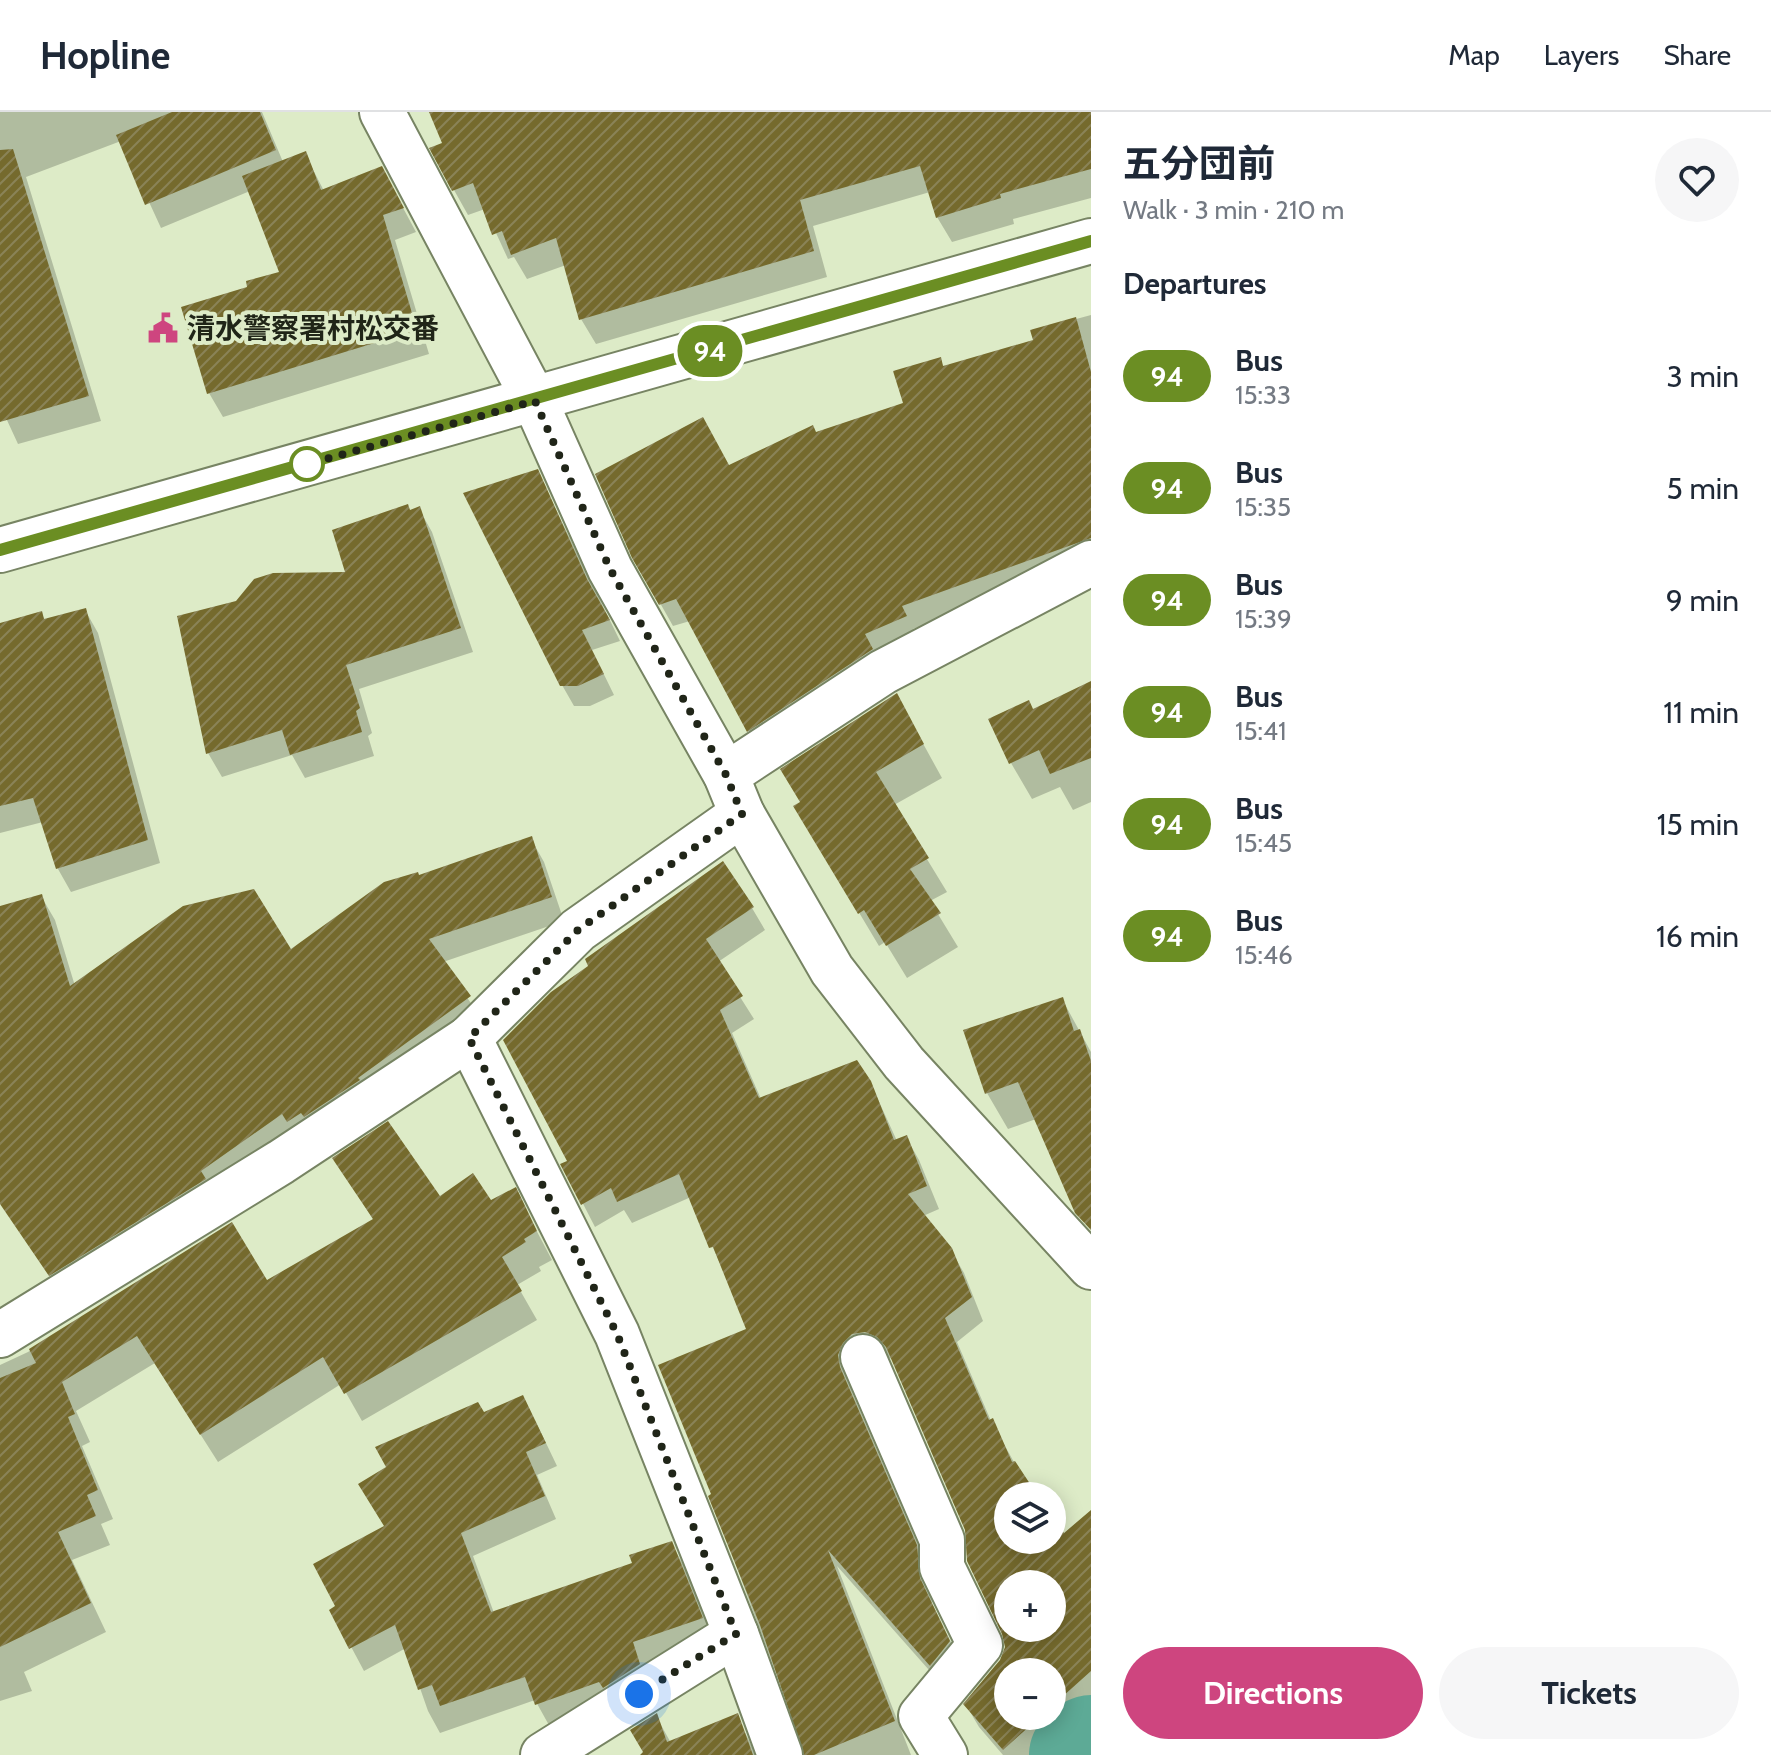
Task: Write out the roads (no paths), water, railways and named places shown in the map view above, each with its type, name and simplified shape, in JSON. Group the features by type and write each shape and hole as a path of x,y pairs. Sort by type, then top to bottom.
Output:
{"street":[{"path":"382,112 535,401 610,569 832,970 904,1063 1091,1267"},
{"path":"0,550 535,401 1091,241"},
{"path":"0,1335 281,1162 469,1038 578,930 883,672 1091,563"},
{"path":"469,1038 617,1334 736,1634 780,1755"},
{"path":"863,1357 942,1540 942,1567 980,1645 921,1716 945,1755"},
{"path":"543,1755 736,1634"}],"waterway":[{"path":"1082,1755 1091,1748"}],"place":[{"name":"清水警察署村松交番","path":"163,328"}]}
